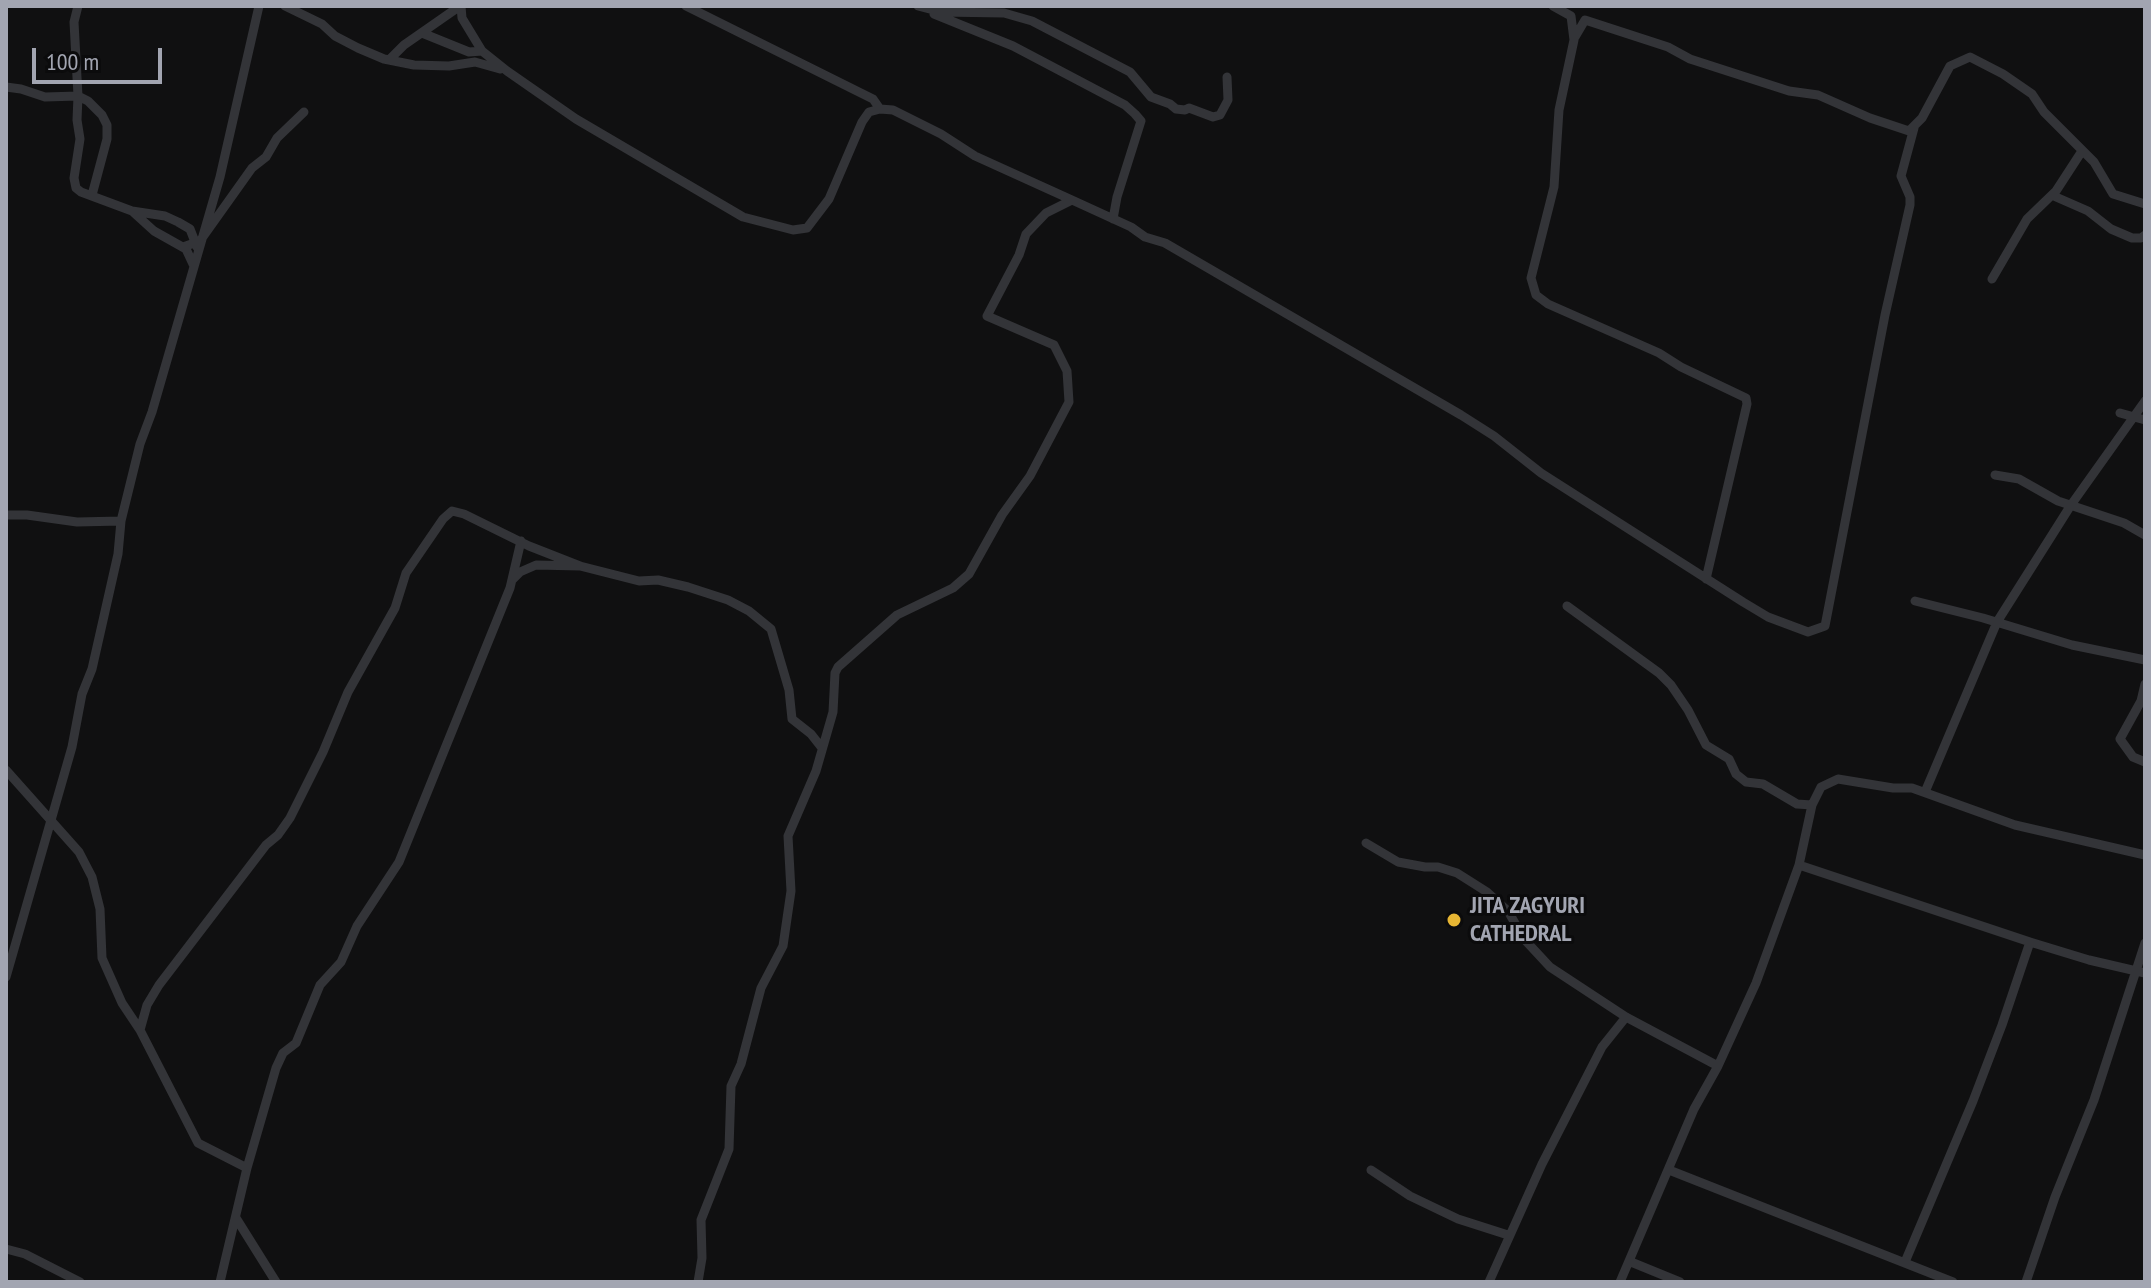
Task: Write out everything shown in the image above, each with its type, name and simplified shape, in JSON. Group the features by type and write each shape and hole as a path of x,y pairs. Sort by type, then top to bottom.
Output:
{"street":[{"path":"78,6 74,22 80,139 74,178 76,188 132,211 165,216 190,229 198,245"},
{"path":"6,977 108,604 121,521 140,444 227,151 259,6"},
{"path":"285,6 322,24 335,36 358,48 389,60 414,65 449,66 475,62 507,71"},
{"path":"389,60 404,45 460,6 462,18 482,51 576,119 743,217 793,230 807,228 829,199 869,112 893,110 941,134 975,156 1131,227 1145,237 1165,243 1461,415 1541,473 1768,617 1808,632 1825,626 1885,315 1910,205 1901,176 1914,128 1950,66 1970,57 2032,94 2044,112 2094,162 2113,194 2145,204"},
{"path":"686,6 873,99 880,109"},
{"path":"1553,6 1571,16 1668,47 1690,59 1789,91 1818,95 1889,125 1909,131 1914,128"},
{"path":"922,7 941,12 1004,13 1032,21 1130,72 1151,97 1176,109 1189,108 1213,117 1225,110 1227,77"},
{"path":"922,7 943,19 1013,46 1125,105 1135,114 1141,121 1113,219"},
{"path":"1571,16 1574,40"},
{"path":"1585,20 1574,40 1559,110 1554,187 1531,278 1536,295 1548,304 1659,353 1746,398 1706,579"},
{"path":"422,33 469,52 482,51"},
{"path":"6,87 45,97 78,96 102,115 107,125 107,139 92,195"},
{"path":"183,247 198,245 252,168 266,157 277,138 304,112"},
{"path":"1992,279 2027,219 2056,191 2082,151"},
{"path":"2056,197 2088,211 2111,229 2132,238 2145,235"},
{"path":"698,1282 702,1258 701,1220 729,1149 731,1086 741,1064 761,988 783,946 791,891 788,836 816,771 833,712 834,679 838,667 897,615 953,588 969,574 1064,415 1069,402 1067,371 1054,345 987,316 1019,255 1026,234 1046,213 1072,200"},
{"path":"132,211 154,231 183,247 193,264"},
{"path":"190,229 205,226"},
{"path":"1925,792 1997,622 2071,505 2145,401"},
{"path":"2120,413 2145,420"},
{"path":"1995,475 2019,479 2071,505 2124,523 2145,535"},
{"path":"140,1030 147,1005 159,985 290,818 348,692 395,608 406,573 443,519 452,511 580,566 639,581 658,580 688,587 728,600 760,619 771,629 789,690 792,719 811,734 822,748"},
{"path":"6,515 77,522 121,521"},
{"path":"220,1282 247,1168 276,1068 283,1053 296,1043 314,996 341,962 357,926 399,862 513,579 521,541"},
{"path":"513,579 536,565 580,566"},
{"path":"1915,601 2072,645 2145,660"},
{"path":"1567,606 1659,673 1688,710 1706,745 1729,759 1736,774 1746,782 1763,784 1797,804 1812,805"},
{"path":"2145,684 2141,701 2120,739 2133,757 2145,762"},
{"path":"6,770 79,852 92,877 100,909 102,958 122,1003 140,1030 198,1143 247,1168"},
{"path":"1620,1282 1694,1109 1718,1066 1756,983 1799,865 1812,805 1821,787 1838,779 1912,788 2015,825 2145,855"},
{"path":"1366,843 1398,862 1448,869 1487,892 1508,911 1524,939 1550,967 1626,1017 1718,1066"},
{"path":"1799,865 2030,942 2141,972"},
{"path":"1905,1262 1973,1101 2030,942"},
{"path":"2026,1282 2141,972 2145,943"},
{"path":"1489,1282 1508,1235 1602,1047 1626,1017"},
{"path":"1371,1170 1410,1196 1458,1219 1508,1235"},
{"path":"1669,1170 1953,1282"},
{"path":"236,1218 276,1282"},
{"path":"6,1249 25,1254 80,1282"},
{"path":"1631,1262 1680,1282"}],"place":[{"name":"JITA ZAGYURI CATHEDRAL","path":"1454,920"}]}
